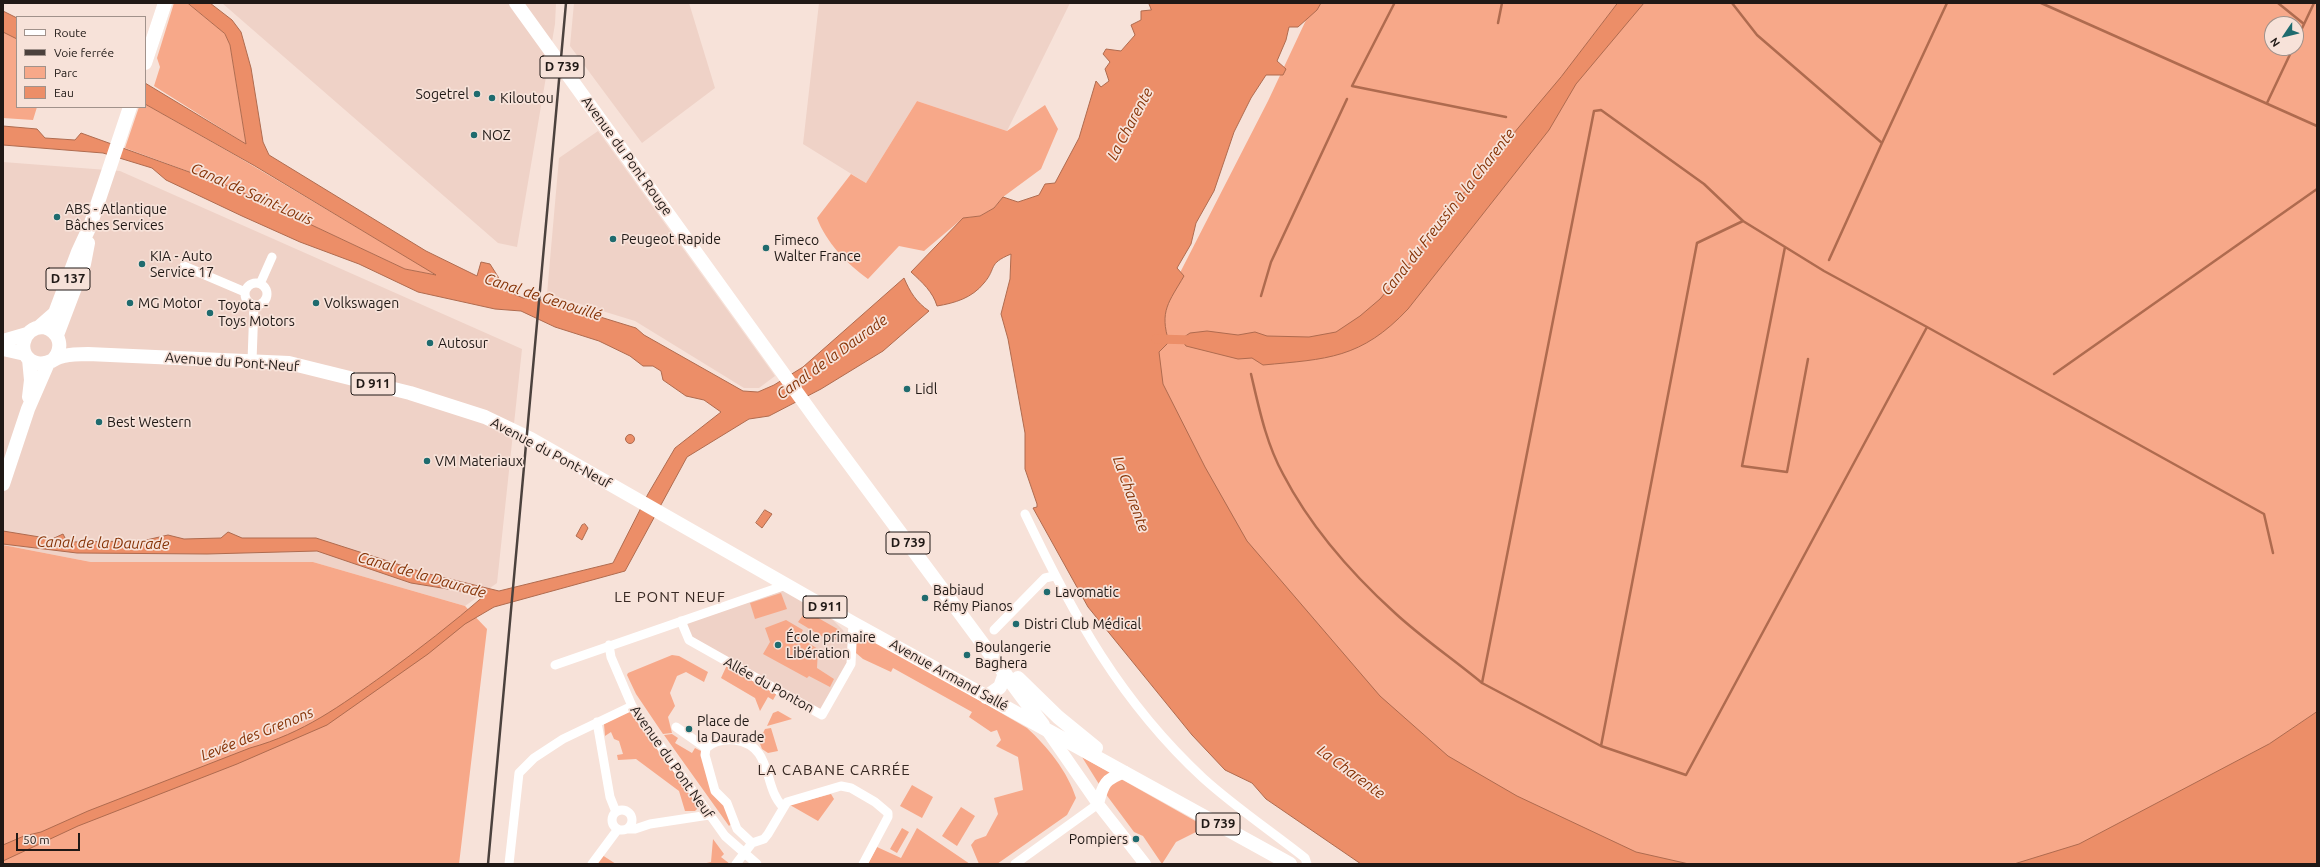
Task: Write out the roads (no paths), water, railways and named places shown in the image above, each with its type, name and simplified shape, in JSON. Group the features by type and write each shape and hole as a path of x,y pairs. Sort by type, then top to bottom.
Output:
{"main road":[{"path":"146,60 165,3"},
{"name":"Avenue du Pont Rouge","path":"516,3 806,405 995,658"},
{"name":"D 137","path":"33,330 55,313 78,252 90,226 130,108"},
{"name":"D 137","path":"58,338 84,264 90,226"},
{"path":"3,341 33,330 49,329 58,338 59,352 50,362 28,409 3,484"},
{"path":"28,409 31,380 23,344 33,330"},
{"name":"D 911","path":"58,338 88,354"},
{"path":"3,349 27,357 38,364 50,362"},
{"name":"D 911","path":"50,362 62,356 88,354"},
{"name":"Avenue du Pont-Neuf","path":"88,354 289,363 410,393 485,418 530,439 665,516"},
{"name":"Avenue Armand Sallé","path":"665,516 853,623 1046,729"},
{"name":"D 739","path":"995,658 1046,729 1290,864"},
{"name":"D 739","path":"995,658 1013,671 1033,694 1083,739 1147,785"},
{"path":"986,696 1000,687 1005,673"},
{"path":"1046,729 1098,804 1145,864"},
{"path":"1098,804 1105,782 1110,778 1125,772"}],"street":[{"path":"260,284 272,257"},
{"path":"184,266 246,292"},
{"path":"260,284 267,292 266,299 261,304 254,305 248,302 246,292 250,286 260,284"},
{"path":"252,362 254,305"},
{"path":"1025,514 1054,576 1099,654 1125,693 1167,742 1203,778 1305,858 1307,864"},
{"path":"994,630 1045,578 1054,576"},
{"path":"555,665 681,620 786,585"},
{"name":"Allée du Ponton","path":"681,620 689,640 822,715 851,664 853,623"},
{"name":"Avenue du Pont Neuf","path":"609,645 611,657 632,706 728,841 757,864"},
{"path":"509,864 519,773 534,758 563,739 632,706"},
{"path":"597,722 610,797 616,812 612,821 618,829"},
{"path":"676,727 706,748"},
{"path":"706,748 717,742 730,740 738,741 757,751 764,761 776,797 784,807"},
{"path":"706,748 705,756 715,791 727,803 737,829 752,843"},
{"path":"736,864 752,843 764,839 784,807 792,800 841,786 851,788 875,802 888,813 888,818 863,864"},
{"path":"1015,864 1098,804"},
{"path":"616,812 626,811 632,818 650,824"},
{"path":"618,829 635,829 650,824 709,815"},
{"path":"627,829 631,824 632,818"},
{"path":"592,864 618,829"}],"water":[{"name":"Canal de la Daurade","path":"188,3 210,3 232,20 241,32 251,68 263,142 269,155 426,251 477,276 481,262 490,264 507,291 523,298 560,302 589,310 597,316 636,328 644,335 743,391 758,392 774,385 803,367 904,278 920,304 929,311 883,351 821,389 769,416 749,419 687,457 625,571 494,607 465,624 428,654 327,725 237,764 78,826 3,861 3,845 24,836 41,832 88,811 250,748 288,735 305,726 337,708 385,674 436,636 485,595 411,583 317,551 207,554 77,553 3,544 3,531 52,539 63,534 67,542 142,541 168,535 184,539 221,538 228,532 242,538 316,538 425,573 499,591 613,563 648,494 675,448 721,412 704,400 686,396 663,380 661,371 653,366 643,366 630,356 599,341 555,327 521,311 495,309 418,292 359,264 300,242 242,216 166,180 152,168 103,153 3,145 3,126 37,129 45,138 75,140 81,133 231,187 405,269 436,275 255,166 146,105 146,84 246,144 230,45 225,34"},
{"name":"La Charente","path":"1149,3 1321,3 1317,10 1298,27 1289,27 1286,40 1277,61 1286,69 1283,75 1266,75 1251,98 1234,132 1214,191 1196,223 1191,244 1177,268 1184,276 1167,307 1165,322 1169,342 1159,352 1163,384 1205,467 1247,541 1380,696 1448,756 1517,796 1636,852 1689,864 1361,864 1266,799 1252,783 1225,770 1192,735 1088,607 1033,508 1037,507 1037,504 1025,469 1025,433 1008,339 1001,314 1010,279 1011,254 995,264 984,283 969,296 937,306 930,292 911,272 963,218 980,216 994,208 1003,197 1018,202 1039,195 1045,184 1055,183 1079,138 1096,81 1101,87 1109,81 1105,69 1110,62 1103,54 1106,49 1121,51 1135,35 1131,25 1141,20 1141,11 1151,10"},
{"path":"1618,3 1644,3 1576,84 1549,130 1408,309 1391,326 1375,338 1342,354 1325,358 1286,363 1263,365 1252,358 1238,359 1186,346 1181,339 1190,333 1207,331 1238,335 1255,332 1267,336 1309,337 1336,332 1360,316 1380,299 1406,268 1445,215 1561,77"},
{"path":"3,11 16,18 16,38 3,32"},
{"path":"628,435 632,435 634,439 632,443 628,443 626,441 626,437"},
{"path":"765,510 772,514 762,528 756,523"},
{"path":"585,524 588,528 582,540 576,536 582,525"},
{"path":"2317,712 2317,864 2014,864 2079,844 2269,744"}],"waterway":[{"path":"1498,23 1502,3"},
{"path":"1732,3 1757,35 1882,143 1947,3"},
{"path":"2041,3 2317,126"},
{"path":"2278,3 2294,16"},
{"path":"2304,24 2314,3"},
{"path":"1394,4 1352,86 1506,117"},
{"path":"2267,103 2289,56"},
{"path":"1261,296 1271,262 1347,99"},
{"path":"1601,746 1482,683 1594,111 1601,110 1704,184 1743,221"},
{"path":"1829,260 1882,143"},
{"path":"2054,374 2317,189"},
{"path":"1927,327 1824,271 1743,221 1697,243 1601,746 1686,775 1927,327 2264,514 2273,553"},
{"path":"1785,247 1742,466 1787,472 1808,359"},
{"name":"Canal du Freussin à la Charente","path":"1156,339 1194,340"},
{"path":"1251,374 1264,425 1277,462 1294,493 1319,531 1348,566 1395,613 1482,683"}],"railway":[{"path":"488,864 566,3"}],"place":[{"name":"Sogetrel","path":"477,94"},
{"name":"Kiloutou","path":"492,98"},
{"name":"NOZ","path":"474,135"},
{"name":"ABS - Atlantique Bâches Services","path":"57,217"},
{"name":"Peugeot Rapide","path":"613,239"},
{"name":"Fimeco Walter France","path":"766,248"},
{"name":"KIA - Auto Service 17","path":"142,264"},
{"name":"MG Motor","path":"130,303"},
{"name":"Volkswagen","path":"316,303"},
{"name":"Toyota - Toys Motors","path":"210,313"},
{"name":"Autosur","path":"430,343"},
{"name":"Lidl","path":"907,389"},
{"name":"Best Western","path":"99,422"},
{"name":"VM Materiaux","path":"427,461"},
{"name":"Lavomatic","path":"1047,592"},
{"name":"Babiaud Rémy Pianos","path":"925,598"},
{"name":"Distri Club Médical","path":"1016,624"},
{"name":"École primaire Libération","path":"778,645"},
{"name":"Boulangerie Baghera","path":"967,655"},
{"name":"Place de la Daurade","path":"689,729"},
{"name":"Pompiers","path":"1136,839"}],"district":[{"name":"LE PONT NEUF","path":"670,597"},
{"name":"LA CABANE CARRÉE","path":"834,770"}],"water label":[{"name":"Canal de Saint-Louis","path":"252,194"},
{"name":"Canal de Genouillé","path":"543,297"},
{"name":"Levée des Grenons","path":"257,734"}]}
